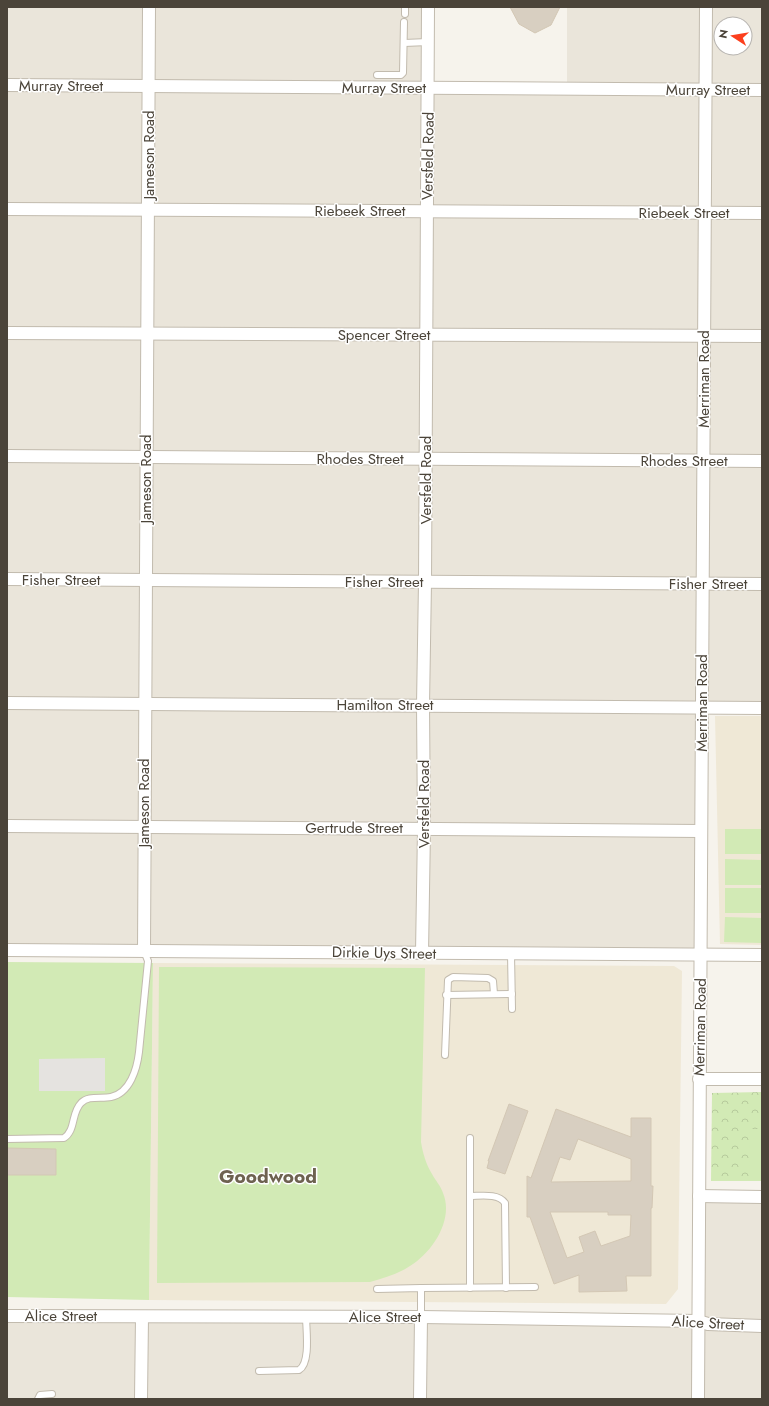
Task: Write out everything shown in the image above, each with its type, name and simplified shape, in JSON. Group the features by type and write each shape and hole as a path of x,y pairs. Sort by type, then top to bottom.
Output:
{"street":[{"name":"Jameson Road","path":"144,951 149,7"},
{"name":"Versfeld Road","path":"422,953 424,829 428,7"},
{"name":"Merriman Road","path":"698,1399 702,584 704,461 704,89 706,7"},
{"name":"Murray Street","path":"7,85 762,90"},
{"name":"Riebeek Street","path":"7,208 762,213"},
{"name":"Spencer Street","path":"7,333 762,336"},
{"name":"Rhodes Street","path":"7,456 762,461"},
{"name":"Fisher Street","path":"7,579 762,584"},
{"name":"Hamilton Street","path":"7,703 762,708"},
{"name":"Gertrude Street","path":"7,826 701,831"},
{"name":"Dirkie Uys Street","path":"7,950 762,955"},
{"path":"699,1079 762,1079"},
{"path":"699,1196 762,1197"},
{"name":"Alice Street","path":"7,1316 421,1317 698,1321 708,1324 762,1326"},
{"path":"141,1399 142,1317"},
{"path":"420,1399 421,1317"}],"lane":[{"path":"377,75 401,75 403,73 404,22"},
{"path":"404,43 428,42"},
{"path":"7,1139 64,1138 68,1135 71,1129 77,1108 81,1102 85,1099 112,1097 128,1084 136,1069 139,1052 148,961 144,951"},
{"path":"511,954 512,1009"},
{"path":"445,1055 446,994 449,978 488,978 494,981 494,994"},
{"path":"446,994 512,994"},
{"path":"470,1138 470,1288"},
{"path":"470,1196 496,1196 502,1199 505,1203 506,1288"},
{"path":"377,1289 535,1287"},
{"path":"421,1288 421,1317"},
{"path":"259,1371 299,1370 303,1368 306,1359 306,1316"},
{"path":"38,1399 42,1394 52,1394"}],"shaded area":[{"path":"7,7 429,7 429,85 567,86 567,7 762,7 762,710 700,710 697,957 7,951"},
{"path":"715,716 762,716 762,945 720,944"},
{"path":"153,963 674,966 682,971 678,1289 666,1304 149,1300"},
{"path":"105,1058 105,1091 39,1091 39,1059"},
{"path":"698,1196 762,1197 762,1399 7,1399 7,1314 697,1320"}],"green space":[{"path":"725,829 762,829 762,854 725,854"},
{"path":"725,859 762,860 762,885 725,885"},
{"path":"725,888 762,888 762,913 725,913"},
{"path":"725,917 762,918 762,943 724,942"},
{"path":"7,962 153,963 149,1300 7,1297"},
{"path":"159,967 425,968 421,1142 428,1166 443,1193 446,1203 446,1213 439,1234 433,1244 418,1260 401,1271 370,1282 157,1283"},
{"path":"762,1092 762,1181 711,1181 712,1093"},
{"path":"749,1129 762,1129 762,1168 750,1168"}],"building":[{"path":"510,7 560,7 551,25 535,33 519,24"},
{"path":"509,1104 528,1111 505,1174 487,1168 488,1161"},
{"path":"556,1109 631,1137 631,1118 651,1118 651,1186 653,1186 651,1208 651,1276 626,1276 627,1291 579,1292 579,1275 554,1284 530,1217 527,1217 527,1176 531,1178","holes":["578,1139 631,1159 631,1181 551,1182 560,1157 570,1160","550,1212 608,1212 608,1215 631,1215 630,1236 601,1246 595,1231 579,1237 584,1252 567,1258"]},
{"path":"7,1148 56,1149 56,1175 7,1175"}],"district":[{"name":"Goodwood","path":"268,1176"}]}
